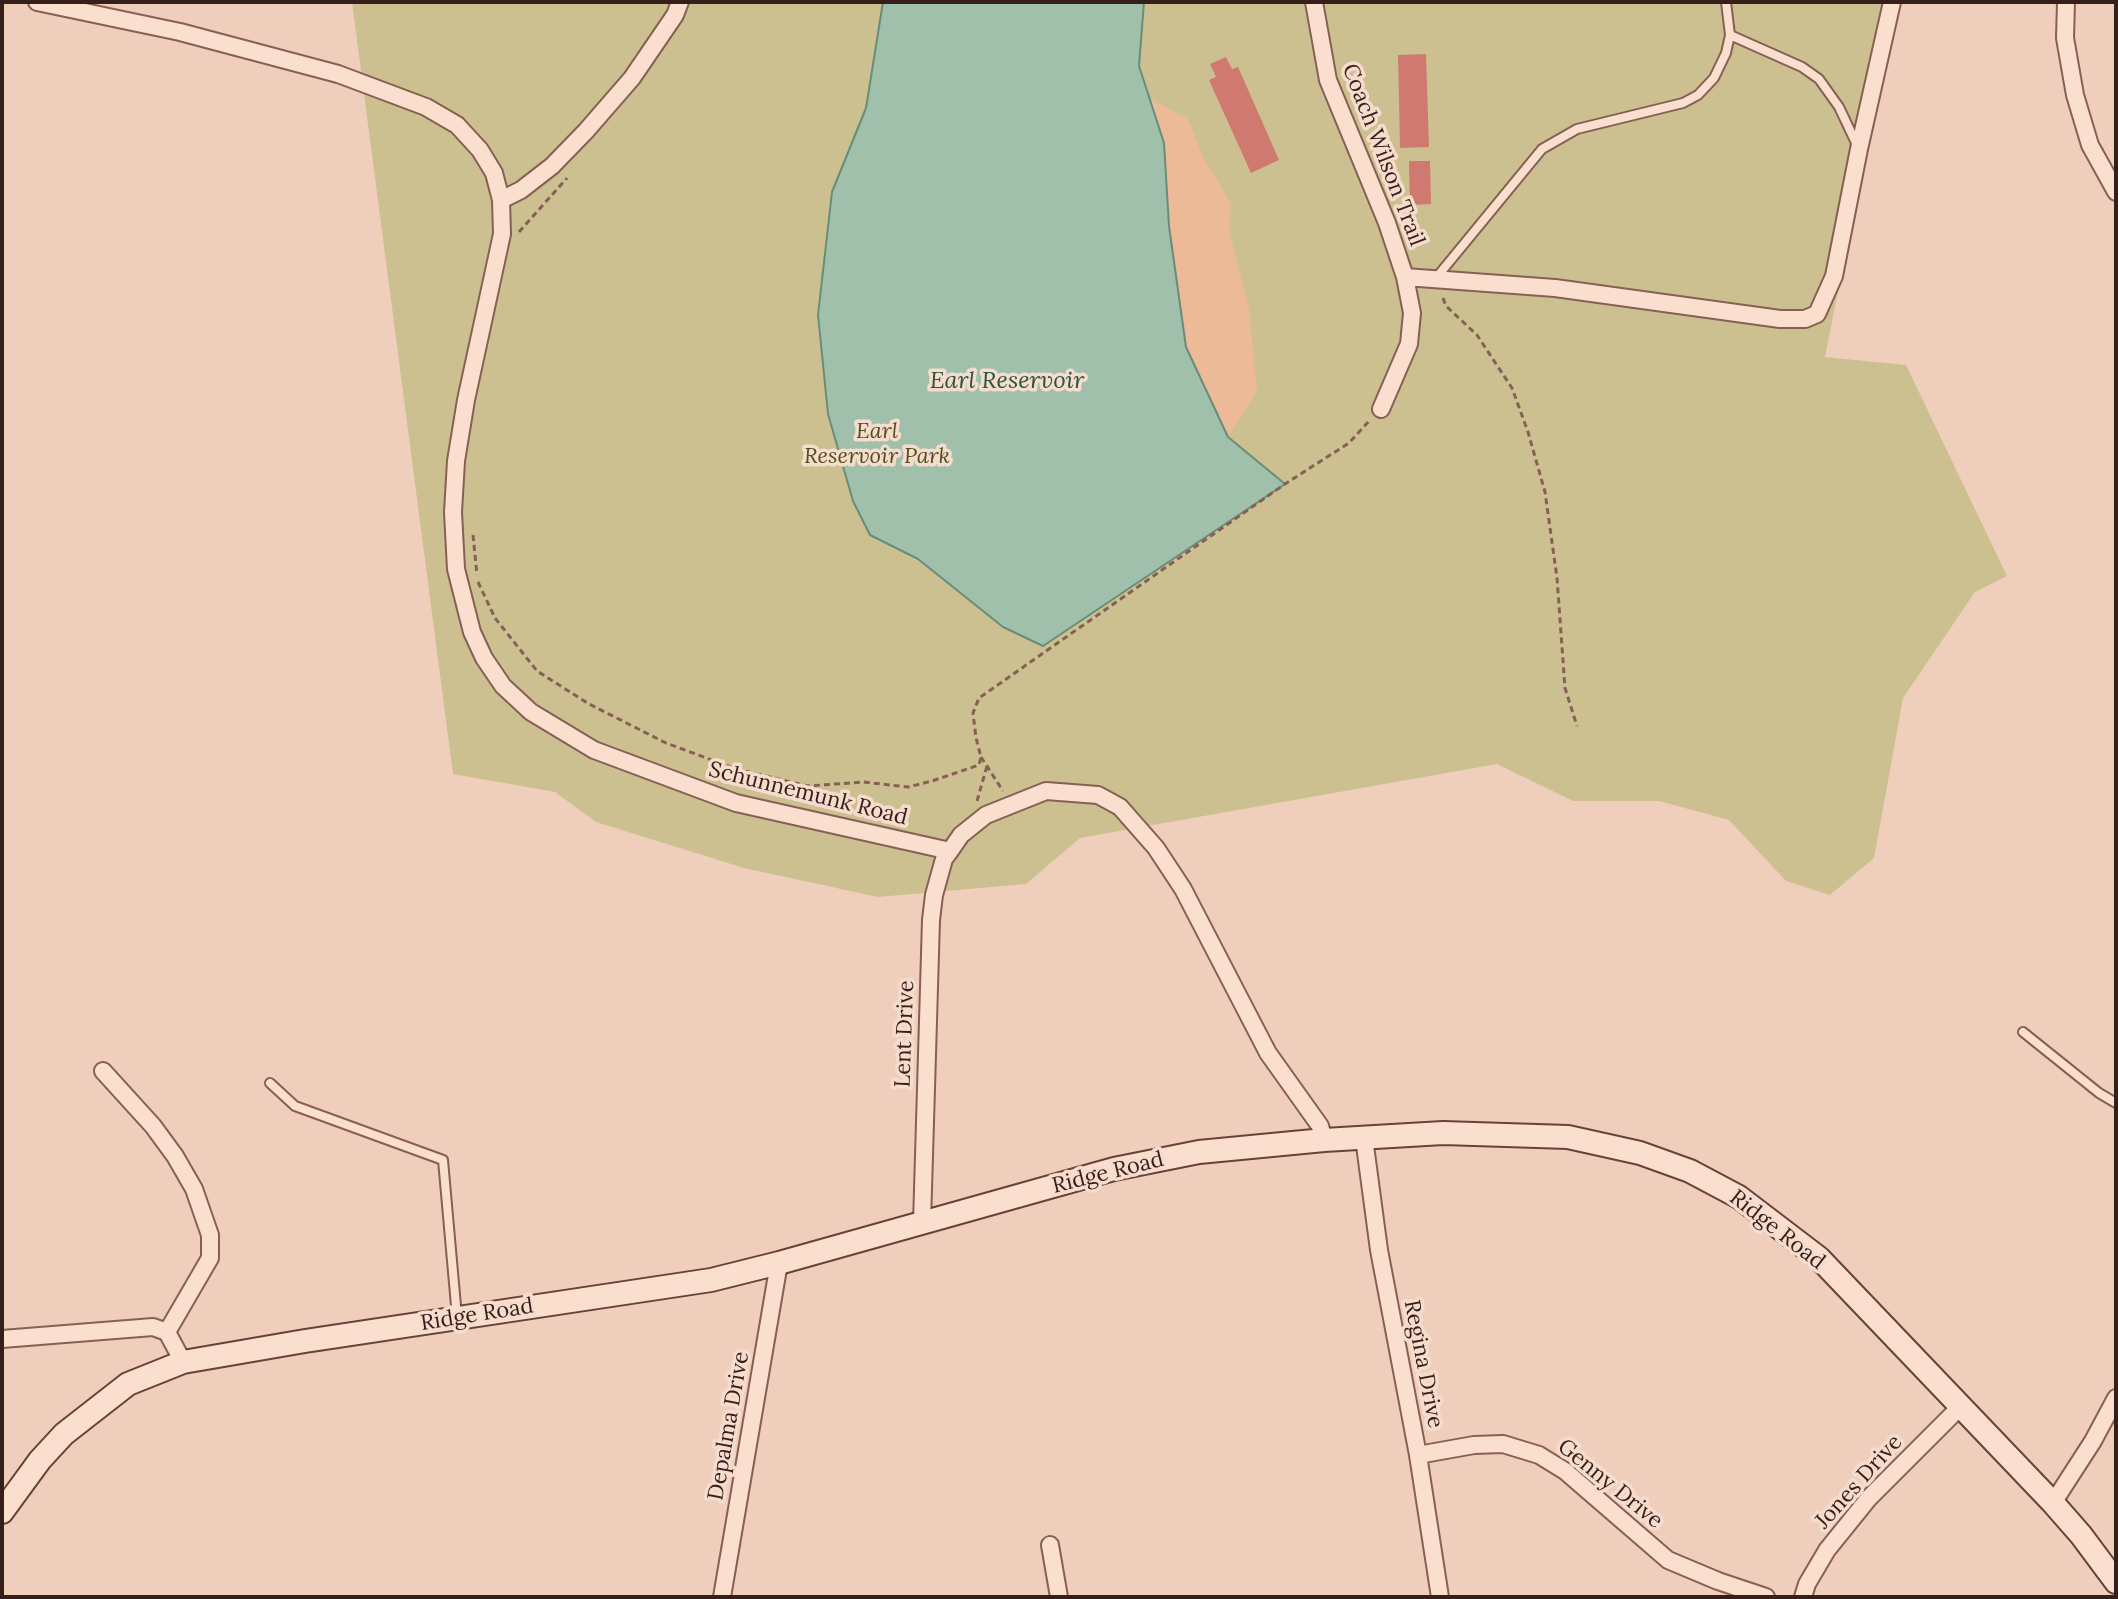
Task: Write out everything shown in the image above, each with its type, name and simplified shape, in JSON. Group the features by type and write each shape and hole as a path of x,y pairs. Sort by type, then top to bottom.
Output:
{"street":[{"name":"Schunnemunk Road","path":"37,2 180,32 338,74 426,107 457,125 480,150 494,173 501,200 502,234 466,400 456,461 453,512 456,569 472,632 484,658 503,686 531,712 594,750 667,779 736,803 950,851"},
{"path":"501,200 521,190 552,166 586,131 632,78 675,15 680,2"},
{"name":"Coach Wilson Trail","path":"1314,2 1328,80 1387,223 1405,277 1412,313 1409,344 1381,409"},
{"path":"1405,277 1555,288 1780,319 1805,319 1817,314 1822,309 1834,276 1892,2"},
{"path":"2066,2 2065,38 2075,95 2090,145 2116,192"},
{"path":"950,851 986,815 1046,791 1098,795 1120,807 1156,848 1183,889 1268,1053 1320,1126 1324,1140"},
{"name":"Lent Drive","path":"922,1223 931,920 934,895 944,859 950,851"},
{"path":"103,1071 153,1126 175,1156 194,1189 210,1235 210,1258 167,1332"},
{"name":"Ridge Road","path":"2,1512 40,1460 64,1434 128,1384 183,1362 711,1280 1128,1166 1199,1152 1443,1133 1568,1137 1640,1153 1690,1171 1739,1197 1819,1258 2053,1503 2116,1582"},
{"name":"Regina Drive","path":"1364,1138 1379,1250 1418,1455 1440,1597"},
{"name":"Depalma Drive","path":"722,1597 779,1263"},
{"path":"2,1339 153,1327 167,1332 183,1362"},
{"path":"2053,1503 2093,1441 2116,1398"},
{"name":"Jones Drive","path":"1803,1597 1827,1550 1869,1498 1961,1406"},
{"name":"Genny Drive","path":"1418,1455 1474,1445 1503,1444 1539,1455 1565,1471 1668,1560 1766,1597"},
{"path":"1050,1545 1059,1597"}],"lane":[{"path":"1436,279 1542,149 1577,129 1683,103 1698,95 1714,78 1726,53 1730,35 1726,2"},
{"path":"1730,35 1802,67 1819,79 1839,107 1859,149"},
{"path":"2023,1032 2116,1103"},
{"path":"270,1083 295,1106 443,1160 457,1318"}],"path":[{"path":"516,243 519,231 574,170"},
{"path":"1436,279 1446,306 1477,335 1512,388 1528,432 1545,492 1557,578 1565,688 1577,726"},
{"path":"1012,805 981,757 973,713 979,698 1272,493 1349,443 1381,409"},
{"path":"473,536 477,581 495,618 537,671 589,704 666,743 736,769 808,786 863,782 908,787 979,765 981,757"},
{"path":"970,828 987,766"}],"green space":[{"name":"Earl Reservoir Park","path":"352,2 1895,2 1825,357 1906,365 2007,576 1975,592 1903,698 1874,858 1830,895 1786,881 1729,820 1659,801 1573,801 1497,764 1080,838 1026,884 878,897 744,868 596,822 555,792 453,774"}],"sand":[{"path":"1150,99 1188,119 1203,157 1231,204 1229,230 1249,310 1257,391 1228,437 1186,347 1169,226 1164,143"}],"water":[{"name":"Earl Reservoir","path":"883,2 1144,2 1139,66 1164,143 1169,226 1186,347 1228,437 1285,484 1043,646 1003,627 918,559 870,535 853,501 828,414 818,315 832,192 866,108"}],"building":[{"path":"1426,54 1429,147 1400,148 1398,55"},
{"path":"1226,57 1232,69 1238,67 1279,160 1251,173 1209,80 1216,77 1210,64"},
{"path":"1409,161 1430,161 1431,204 1410,205"}]}
